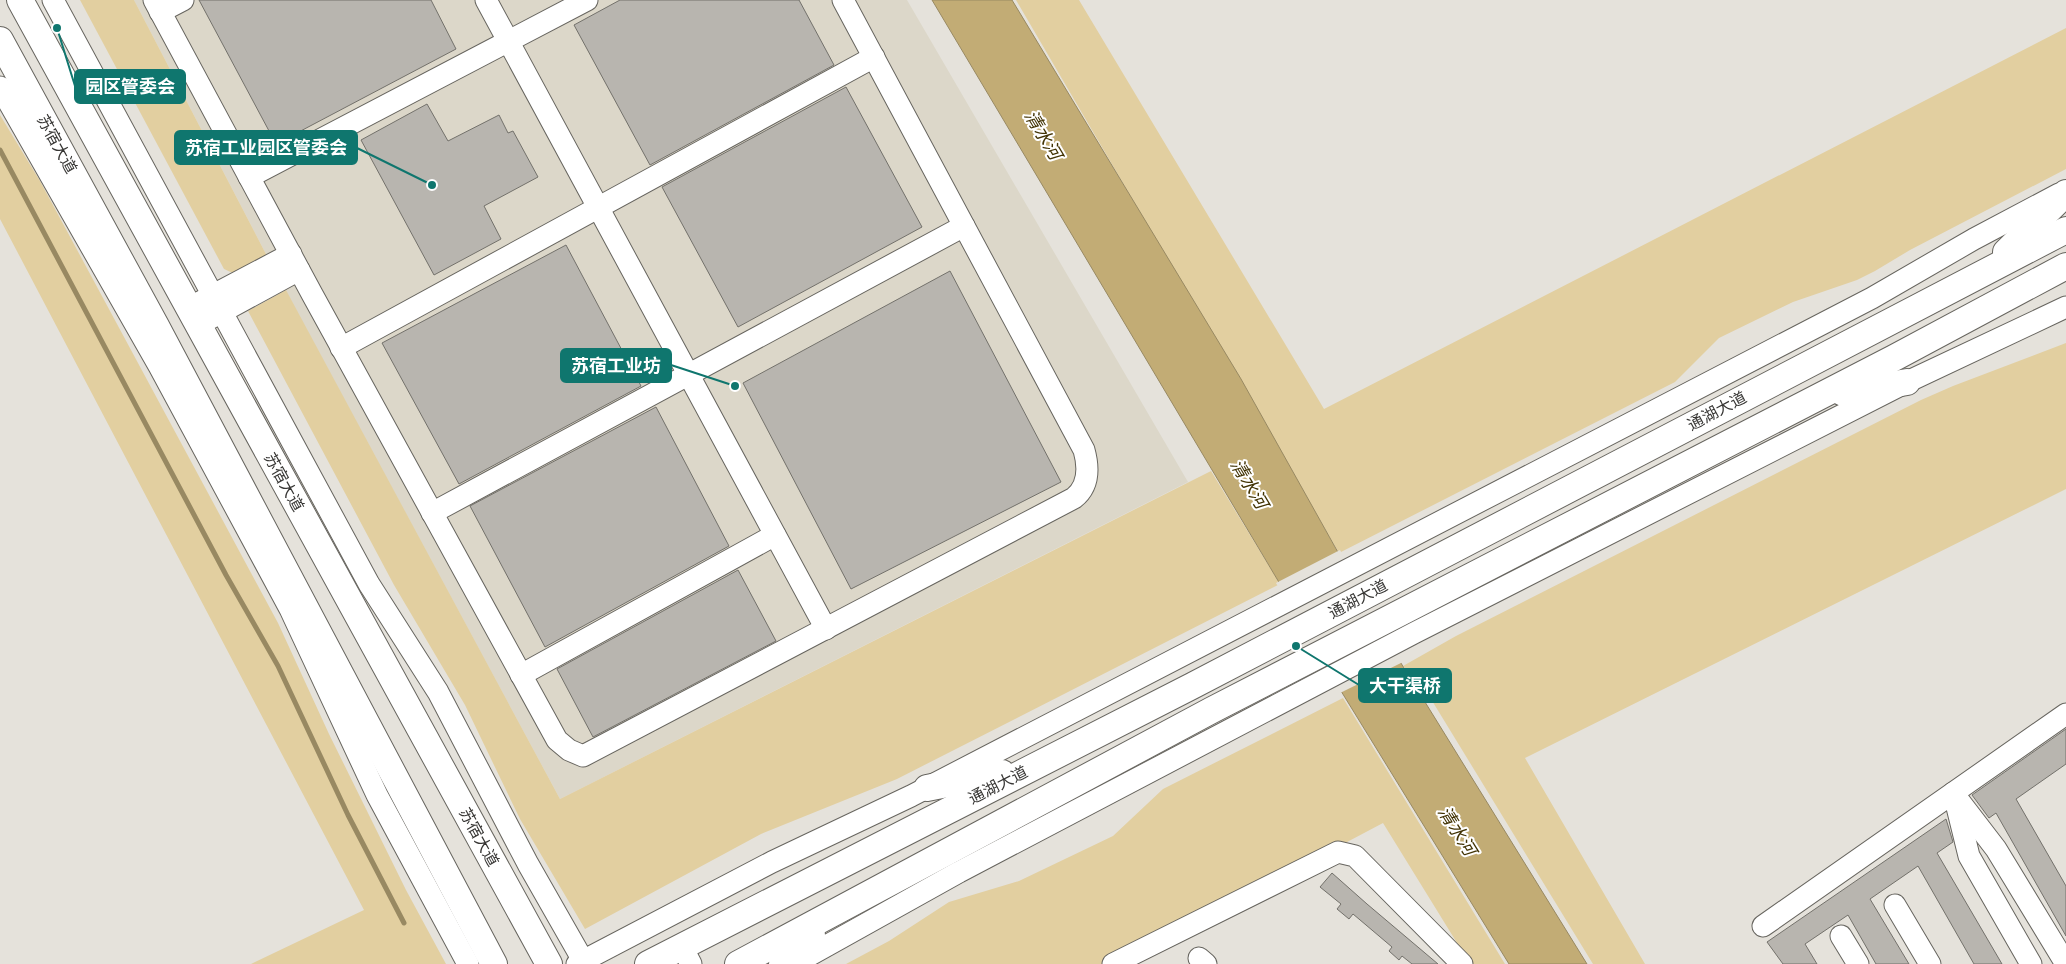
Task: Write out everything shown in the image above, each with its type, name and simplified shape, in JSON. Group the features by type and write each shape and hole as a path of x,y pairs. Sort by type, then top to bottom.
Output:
{"main road":[{"name":"苏宿大道","path":"20,0 549,964"},
{"name":"苏宿大道","path":"0,40 156,326 494,964"},
{"path":"1986,272 2066,191"},
{"name":"通湖大道","path":"648,964 686,956 1034,766 1192,686 2066,230"},
{"name":"通湖大道","path":"738,964 1212,710 1408,623 1818,397 2066,266"},
{"path":"1818,397 1907,382"},
{"path":"927,788 1034,766"},
{"path":"782,964 834,914"}],"street":[{"path":"52,0 369,584 438,692 582,963 772,862 927,788 1872,298 1974,239 2066,191"},
{"path":"182,0 157,6 341,348 557,740 569,750 583,756 1074,498 1082,492 1088,464 1084,450 843,0"},
{"path":"486,0 826,629"},
{"path":"249,177 587,0"},
{"path":"341,348 874,57"},
{"path":"0,87 154,358 290,609 377,795 468,964"},
{"path":"432,513 964,226"},
{"path":"194,317 295,262"},
{"path":"794,964 959,872 1227,733 1408,623 2066,307"},
{"path":"521,675 775,536"},
{"path":"1764,926 2066,714"},
{"path":"1953,793 1970,856 2031,964"},
{"path":"1953,793 1996,849 2066,964"},
{"path":"1113,964 1338,852 1356,856 1462,964"},
{"path":"1896,905 1930,964"},
{"path":"1841,936 1858,964"}],"shaded area":[{"path":"80,0 134,0 267,256 235,274 224,269"},
{"path":"134,0 907,0 1188,482 560,799 267,256"},
{"path":"1016,0 1079,0 1324,409 2066,28 2066,169 1910,250 1857,280 1793,302 1719,338 1675,382 1339,553"},
{"path":"0,115 40,181 278,623 329,734 406,890 446,964 251,964 364,910 0,219"},
{"path":"286,290 560,799 1211,471 1280,584 897,779 761,834 585,929 520,819 465,705 394,585 248,311"},
{"path":"2066,343 2066,489 1525,758 1645,964 1593,964 1423,686 1403,666 1456,636 1921,400"},
{"path":"1343,698 1505,964 1470,964 1383,823 1116,964 846,964 889,941 949,902 1019,881 1113,836 1163,789"}],"water":[{"name":"清水河","path":"932,0 1012,0 1241,379 1391,647 1587,964 1509,964 1325,665 1280,584"}],"pier":[{"path":"1340,550 1403,662 1340,693 1276,583"}],"building":[{"path":"199,0 431,0 456,49 276,144"},
{"path":"620,0 799,0 834,65 650,165 574,25"},
{"path":"846,87 922,227 738,327 662,187"},
{"path":"427,104 448,141 499,115 508,133 513,131 538,177 484,206 501,239 434,275 361,140"},
{"path":"566,245 641,386 459,484 382,343"},
{"path":"950,271 1061,482 851,589 743,383"},
{"path":"656,407 729,546 545,647 470,506"},
{"path":"738,570 776,641 593,737 557,669"},
{"path":"2066,729 2066,764 2016,799 2066,886 2066,936 1996,813 1989,818 1972,795"},
{"path":"1946,819 1953,842 1937,853 2002,964 1974,964 1918,866 1870,899 1909,964 1876,964 1848,915 1805,944 1817,964 1783,964 1767,942"},
{"path":"1332,873 1438,964 1412,964 1402,956 1399,960 1389,951 1392,947 1353,914 1349,919 1337,909 1341,904 1320,887"}],"waterway":[{"path":"0,150 226,575 278,666 348,815 404,923"}],"place":[{"name":"园区管委会","path":"57,28"},
{"name":"苏宿工业园区管委会","path":"432,185"},
{"name":"苏宿工业坊","path":"735,386"},
{"name":"大干渠桥","path":"1296,646"}]}
